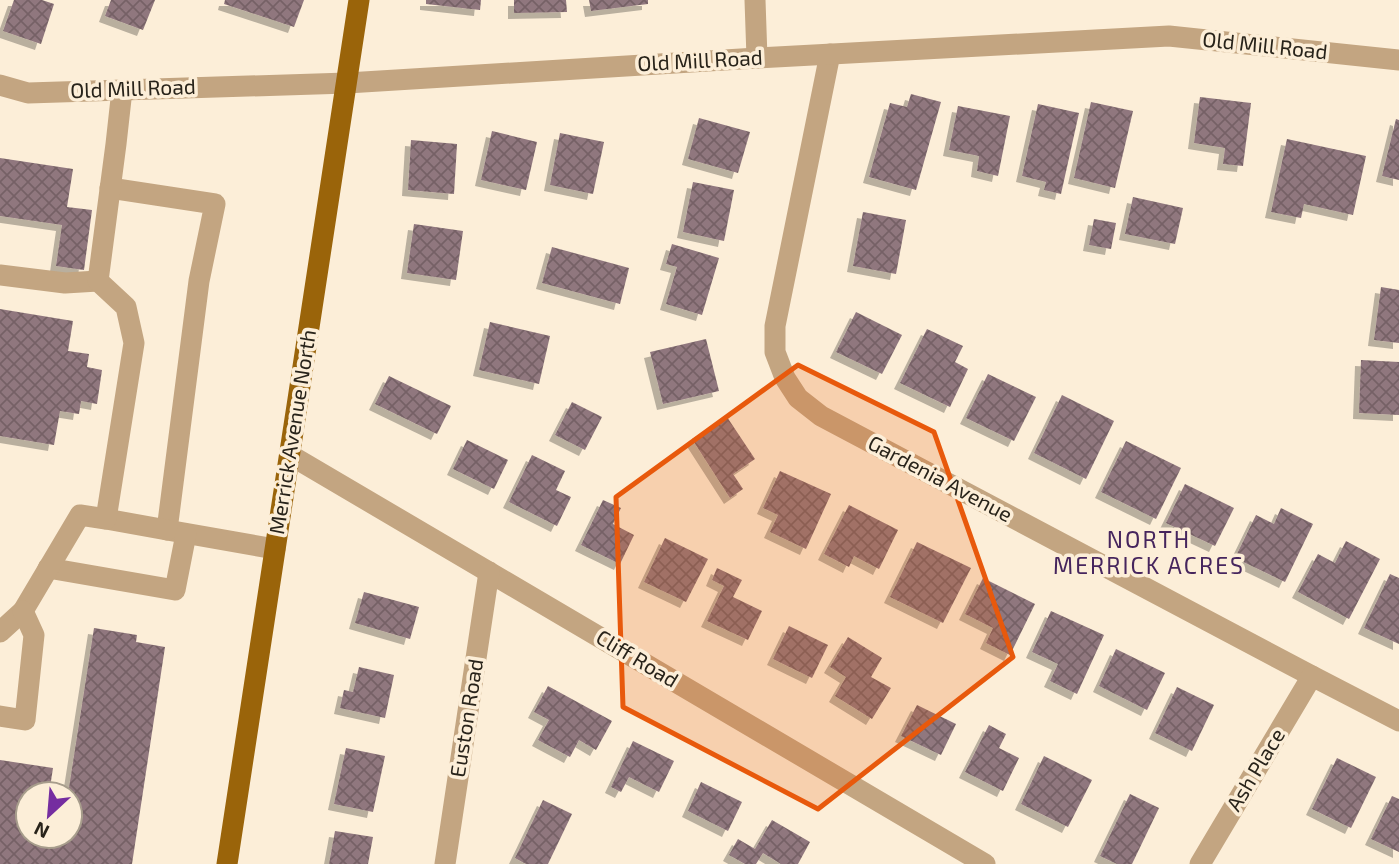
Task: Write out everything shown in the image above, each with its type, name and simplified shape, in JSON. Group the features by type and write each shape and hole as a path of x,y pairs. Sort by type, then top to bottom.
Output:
{"main road":[{"name":"Merrick Avenue North","path":"227,864 359,0"}],"street":[{"path":"755,0 757,58"},
{"name":"Old Mill Road","path":"0,85 29,93 347,83 1169,36 1399,60"},
{"name":"Gardenia Avenue","path":"830,54 775,326 775,352 785,378 798,398 821,416 1399,721"},
{"path":"97,281 122,90"},
{"path":"48,568 175,590 176,532 199,281 215,204 110,188"},
{"path":"0,275 65,283 97,281 127,307 134,343 106,519"},
{"name":"Cliff Road","path":"290,455 985,864"},
{"path":"0,632 23,611 80,515 275,549"},
{"name":"Euston Road","path":"444,864 489,572"},
{"path":"0,716 25,720 34,635 23,611"},
{"name":"Ash Place","path":"1200,864 1312,676"}],"highlighted area":[{"path":"798,365 934,432 1013,657 818,809 623,707 616,497"}],"building":[{"path":"14,0 42,0 54,4 41,44 3,31"},
{"path":"111,0 155,0 143,30 105,16"},
{"path":"225,0 304,0 294,27 224,4"},
{"path":"426,0 481,0 480,10 426,4"},
{"path":"514,0 566,0 567,12 514,13"},
{"path":"589,0 648,0 648,4 591,11"},
{"path":"911,94 941,102 916,190 869,177 890,103 907,107"},
{"path":"1200,97 1251,103 1243,166 1223,164 1225,148 1194,143"},
{"path":"1091,102 1133,111 1115,188 1074,178"},
{"path":"1038,104 1079,113 1061,194 1044,190 1046,182 1022,176"},
{"path":"958,106 1010,116 998,176 977,171 979,156 949,150"},
{"path":"699,118 750,132 738,173 688,159"},
{"path":"1396,119 1399,120 1399,180 1382,176"},
{"path":"492,131 537,142 526,190 481,180"},
{"path":"560,133 604,142 593,194 550,185"},
{"path":"1287,139 1366,156 1353,215 1304,204 1301,218 1271,212"},
{"path":"411,140 457,144 454,194 408,190"},
{"path":"0,158 73,169 67,207 92,210 84,270 56,266 62,225 0,216"},
{"path":"693,182 734,190 724,241 683,232"},
{"path":"1133,197 1183,208 1175,244 1125,234"},
{"path":"863,212 906,220 896,274 853,266"},
{"path":"1094,219 1116,223 1111,249 1089,245"},
{"path":"414,224 463,231 456,280 407,273"},
{"path":"672,244 719,258 702,315 666,304 677,267 666,264"},
{"path":"552,247 629,268 620,304 542,283"},
{"path":"1381,287 1399,290 1399,343 1374,340"},
{"path":"0,309 73,321 68,351 89,354 87,367 102,370 97,404 81,401 79,414 60,411 54,445 0,436"},
{"path":"856,312 902,335 882,374 836,352"},
{"path":"490,322 550,336 539,384 479,370"},
{"path":"927,329 963,346 955,362 968,369 950,407 900,383"},
{"path":"706,339 719,391 663,404 650,352"},
{"path":"1361,360 1399,362 1399,415 1359,413"},
{"path":"988,374 1036,397 1014,441 966,418"},
{"path":"389,376 451,406 437,434 375,404"},
{"path":"1062,395 1114,421 1086,479 1034,453"},
{"path":"572,402 602,417 585,450 555,435"},
{"path":"727,417 755,459 733,474 743,489 730,498 692,439"},
{"path":"467,440 508,460 494,489 453,469"},
{"path":"1126,441 1181,468 1156,519 1101,492"},
{"path":"532,455 565,471 556,490 571,497 557,526 509,502"},
{"path":"780,471 831,494 806,549 770,532 778,515 763,508"},
{"path":"1185,484 1234,508 1215,546 1166,523"},
{"path":"603,500 621,508 613,524 634,535 620,564 581,545"},
{"path":"849,505 898,530 879,569 854,556 849,567 824,554"},
{"path":"1281,508 1313,524 1285,582 1235,558 1256,515 1274,524"},
{"path":"665,538 708,559 686,602 644,582"},
{"path":"1346,541 1380,559 1349,619 1298,592 1318,554 1335,563"},
{"path":"917,542 971,568 943,623 890,597"},
{"path":"717,568 742,580 733,597 762,611 748,640 707,621 724,586 712,580"},
{"path":"1390,574 1399,578 1399,644 1364,628"},
{"path":"983,578 1035,604 1010,655 986,643 993,628 965,614"},
{"path":"364,592 419,607 410,639 355,623"},
{"path":"1051,611 1104,635 1077,694 1050,681 1058,664 1032,652"},
{"path":"789,626 828,645 812,678 773,659"},
{"path":"94,628 137,635 136,642 165,647 132,864 0,864 0,760 53,768 51,780 14,780 14,850 84,850 84,780 70,780"},
{"path":"848,637 882,658 871,677 891,688 872,719 835,696 846,677 830,667"},
{"path":"1116,649 1165,673 1147,710 1099,686"},
{"path":"359,667 394,675 385,718 340,708 344,690 353,692"},
{"path":"548,686 612,721 596,750 579,740 570,757 538,740 549,720 534,712"},
{"path":"1177,687 1214,705 1192,751 1155,733"},
{"path":"917,705 956,724 941,755 901,736"},
{"path":"989,725 1006,734 999,748 1019,758 1003,791 965,772"},
{"path":"633,741 674,761 659,792 629,777 621,792 611,787"},
{"path":"346,748 385,756 373,812 334,804"},
{"path":"1044,756 1092,780 1068,827 1021,804"},
{"path":"1337,758 1376,777 1351,828 1312,809"},
{"path":"701,782 742,802 728,831 688,811"},
{"path":"1130,794 1159,808 1132,864 1117,864 1100,856"},
{"path":"1392,796 1399,799 1399,852 1371,839"},
{"path":"543,800 572,814 548,864 526,864 515,858"},
{"path":"772,820 810,842 798,864 781,864 763,853 756,864 745,864 729,855 738,839 755,849"},
{"path":"335,831 373,837 368,864 329,864"}],"district":[{"name":"NORTH MERRICK ACRES","path":"1149,553"}]}
